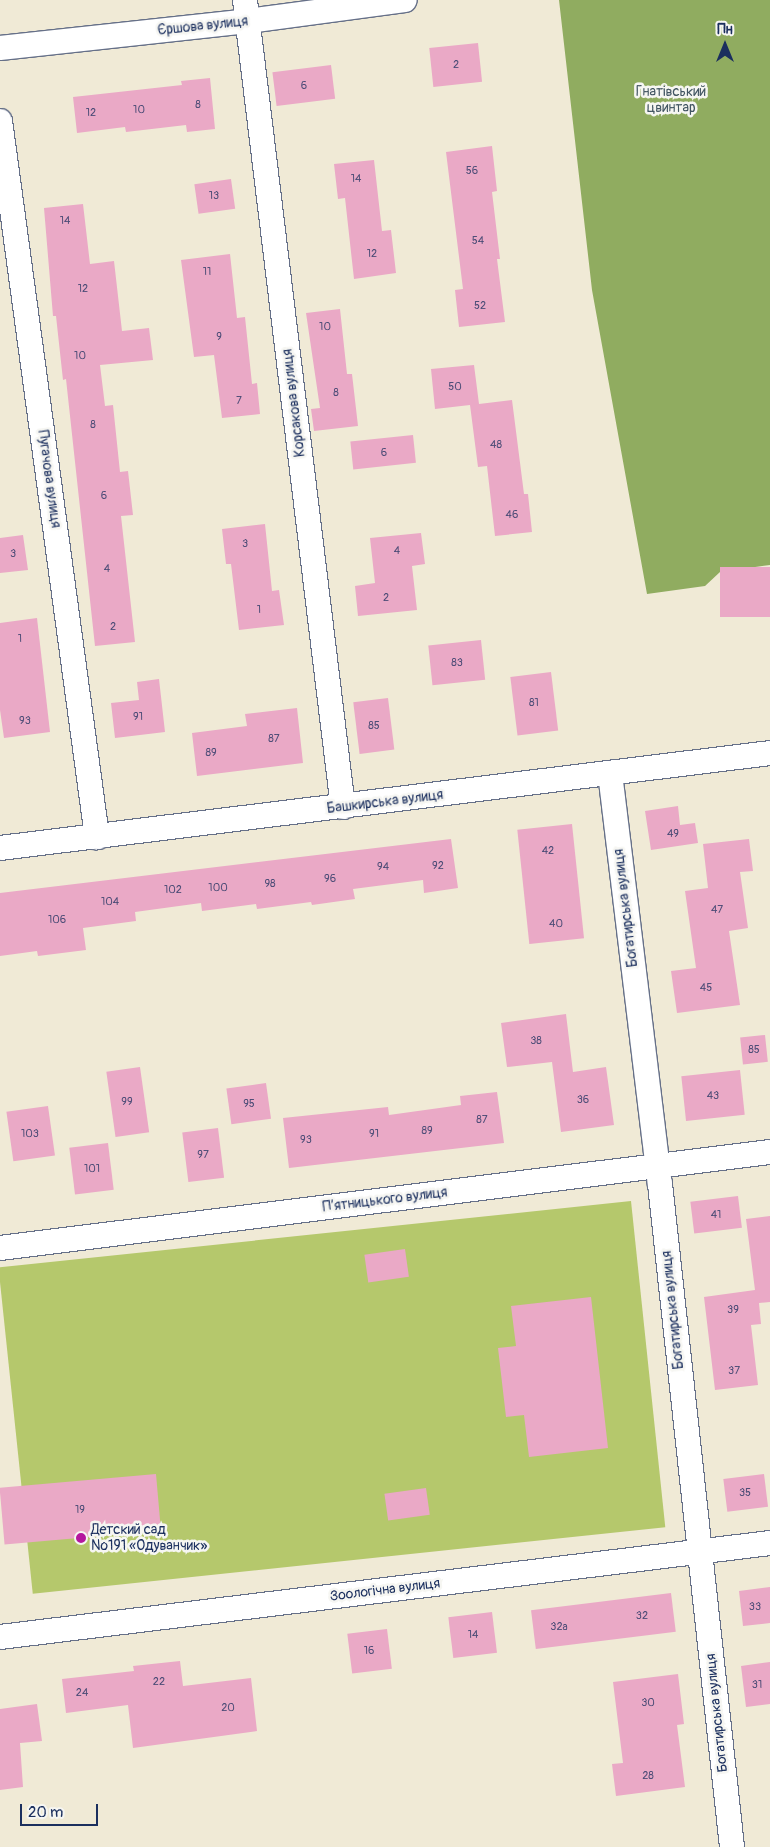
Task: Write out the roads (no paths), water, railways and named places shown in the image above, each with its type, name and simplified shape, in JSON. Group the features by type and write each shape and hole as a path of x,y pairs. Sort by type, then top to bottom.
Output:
{"street":[{"name":"Єршова вулиця","path":"0,48 247,11 405,0"},
{"name":"Корсакова вулиця","path":"247,11 343,807"},
{"name":"Пугачова вулиця","path":"0,121 97,837"},
{"name":"Башкирська вулиця","path":"0,848 770,753"},
{"name":"Богатирська вулиця","path":"610,773 732,1847"},
{"name":"П’ятницького вулиця","path":"0,1248 770,1152"},
{"name":"Зоологічна вулиця","path":"0,1637 770,1543"}],"place":[{"name":"Детский сад №191 «Одуванчик»","path":"81,1538"}],"park label":[{"name":"Гнатівський цвинтар","path":"671,100"}]}
